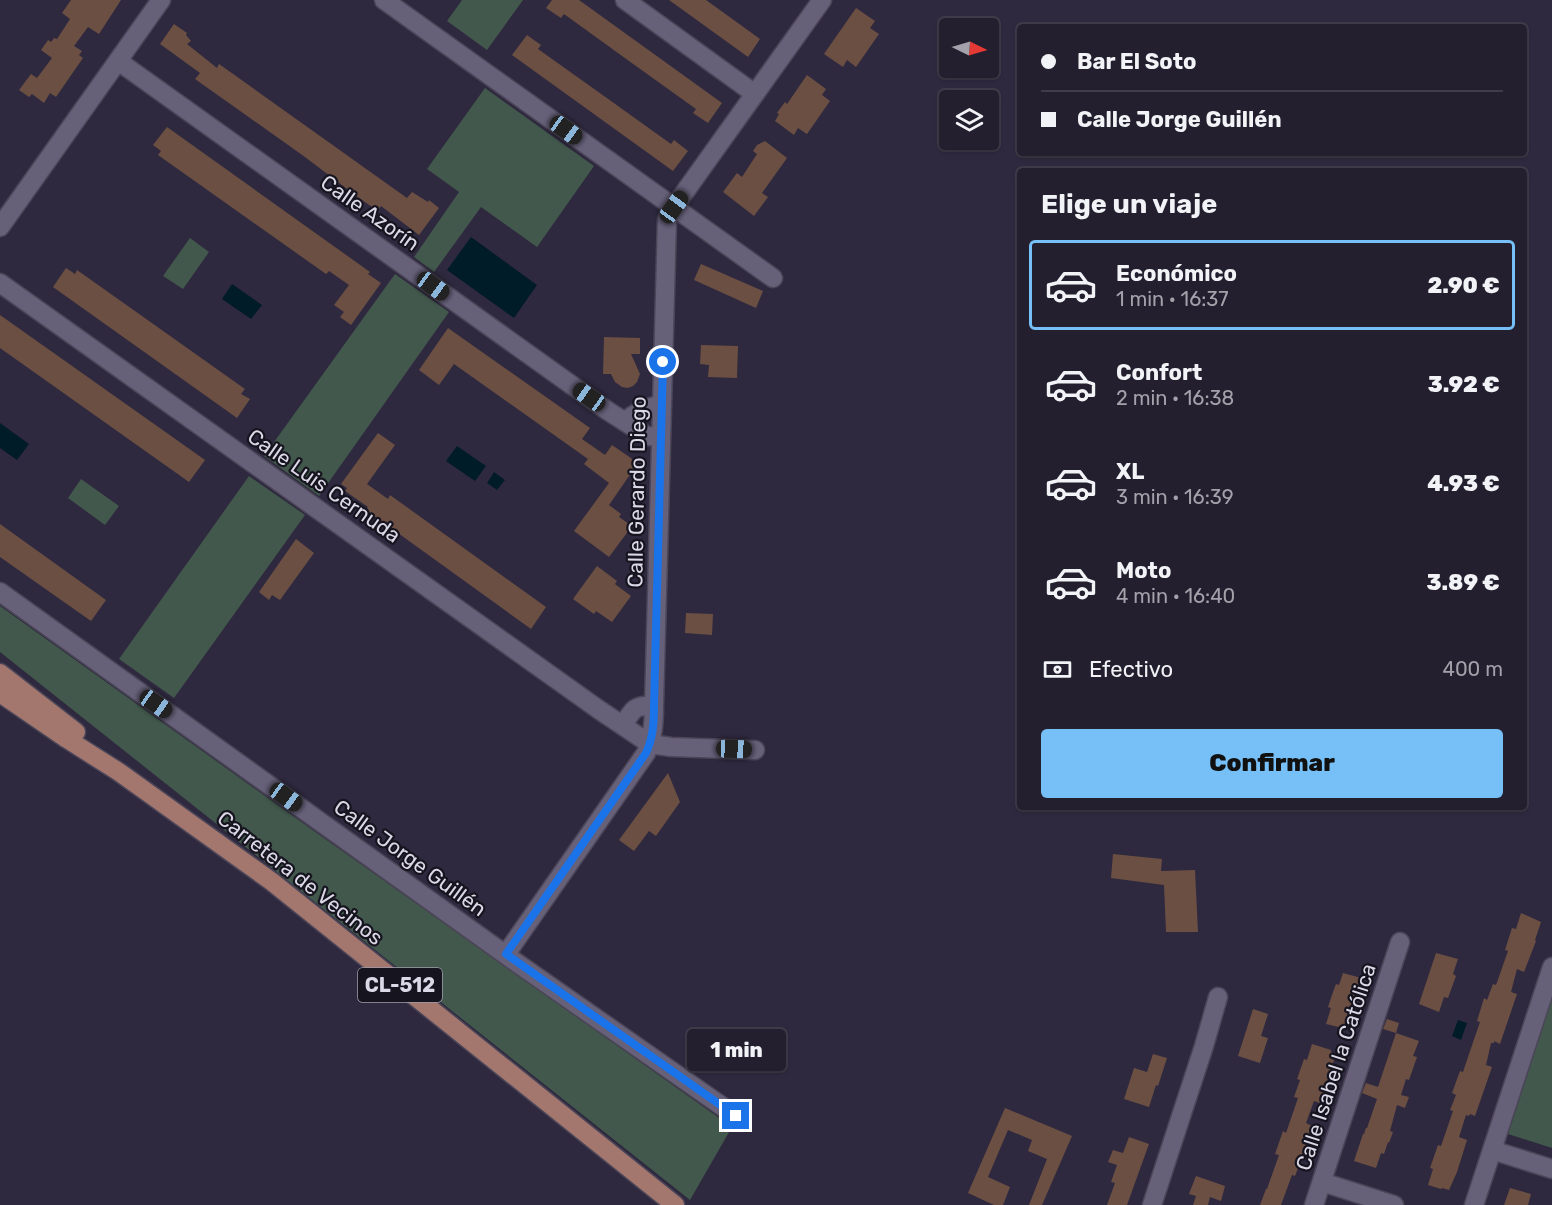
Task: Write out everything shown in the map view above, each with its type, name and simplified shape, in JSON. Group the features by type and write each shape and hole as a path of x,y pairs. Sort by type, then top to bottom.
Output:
{"main road":[{"name":"CL-512","path":"0,673 76,732 119,772"},
{"name":"CL-512","path":"0,693 60,735 119,772"},
{"name":"Carretera de Vecinos","path":"119,772 271,880 675,1205"}],"street":[{"path":"0,227 161,0"},
{"path":"384,0 773,278"},
{"path":"625,0 755,94"},
{"name":"Calle Gerardo Diego","path":"506,954 650,744 654,706 667,219 822,0"},
{"name":"Calle Azorín","path":"118,61 625,422 647,436 661,437"},
{"name":"Calle Luis Cernuda","path":"0,283 650,744 755,750"},
{"path":"625,422 644,409 662,404"},
{"name":"Calle Jorge Guillén","path":"0,592 736,1116"},
{"path":"623,726 631,712 643,705 654,706"},
{"name":"Calle Isabel la Católica","path":"1314,1205 1400,942"},
{"path":"1474,1205 1552,967"},
{"path":"1152,1205 1218,997"},
{"path":"1492,1150 1552,1169"},
{"path":"1322,1182 1394,1205"}],"green space":[{"path":"462,0 523,0 487,50 447,21"},
{"path":"485,88 594,166 537,247 481,207 434,272 414,257 459,192 427,169"},
{"path":"190,238 209,252 183,289 163,276"},
{"path":"395,274 449,312 319,496 264,456"},
{"path":"249,476 305,515 174,698 119,659"},
{"path":"81,479 119,506 105,525 68,498"},
{"path":"0,606 732,1127 690,1200 0,652"},
{"path":"1552,998 1552,1148 1508,1134"}],"water":[{"path":"471,237 537,285 514,318 447,270"},
{"path":"232,284 262,305 251,319 222,299"},
{"path":"0,423 29,444 17,460 0,448"},
{"path":"457,446 486,466 475,481 446,461"},
{"path":"494,472 505,480 497,490 487,483"},
{"path":"1458,1020 1467,1023 1461,1040 1452,1036"}],"building":[{"path":"71,0 121,0 99,34 88,27 74,46 82,51 79,55 83,58 56,97 50,93 44,103 32,94 29,97 19,90 31,74 37,78 52,58 41,50 48,40 51,42 54,38 57,39 70,19 62,13"},
{"path":"552,0 579,0 722,103 708,123 693,113 696,109 564,14 561,18 546,8"},
{"path":"669,0 706,0 760,39 748,57"},
{"path":"856,8 875,21 870,28 879,34 856,67 847,60 843,67 824,54"},
{"path":"174,24 187,33 191,41 187,44 217,68 219,64 407,198 412,192 439,208 419,235 381,206 378,211 359,198 195,79 200,73 160,44"},
{"path":"527,35 541,45 538,49 671,144 674,140 688,151 673,171 512,55"},
{"path":"807,75 826,89 822,95 830,101 807,134 798,128 794,135 775,121 779,114 777,113 785,102 787,104"},
{"path":"167,127 370,272 368,274 381,283 351,325 340,317 344,312 334,305 349,285 329,271 326,274 158,155 161,151 153,145"},
{"path":"765,141 787,158 762,193 768,197 754,216 723,192 737,173 742,177 757,154 753,151 757,145"},
{"path":"701,264 763,291 756,308 694,280"},
{"path":"66,268 75,274 77,270 245,389 241,394 250,399 237,418 53,287"},
{"path":"0,315 205,460 189,482 0,348"},
{"path":"448,328 590,428 582,439 605,455 612,445 638,463 609,505 621,514 619,517 632,526 609,557 574,531 609,483 584,464 588,459 454,364 439,385 419,370"},
{"path":"604,337 640,338 640,354 631,354 640,374 633,386 622,387 615,382 611,374 603,374"},
{"path":"701,345 738,346 737,378 708,377 709,365 700,364"},
{"path":"378,433 395,445 367,484 388,499 390,495 546,607 531,629 366,510 368,507 345,491 347,488 341,484"},
{"path":"0,524 106,600 91,621 0,557"},
{"path":"296,539 314,553 280,600 272,595 269,600 259,592"},
{"path":"597,566 617,581 615,584 631,596 612,622 596,611 594,614 573,599"},
{"path":"686,613 713,614 712,635 685,633"},
{"path":"668,773 680,802 656,836 649,831 634,851 619,840"},
{"path":"1113,854 1162,859 1161,871 1195,870 1198,932 1166,932 1164,885 1111,878"},
{"path":"1521,913 1541,922 1536,941 1524,972 1517,969 1511,992 1517,994 1500,1044 1494,1041 1491,1043 1486,1065 1492,1067 1475,1116 1466,1115 1459,1137 1467,1140 1457,1172 1449,1190 1428,1185 1433,1169 1430,1168 1438,1145 1441,1146 1453,1111 1450,1110 1456,1095 1452,1093 1460,1071 1463,1072 1480,1022 1477,1021 1484,998 1487,1000 1493,984 1496,985 1508,951 1505,950 1512,928 1516,929"},
{"path":"1436,953 1458,959 1453,974 1456,976 1448,998 1444,997 1439,1012 1419,1004"},
{"path":"1343,973 1365,979 1347,1029 1326,1024 1332,995"},
{"path":"1253,1009 1268,1014 1261,1036 1268,1038 1260,1063 1238,1056"},
{"path":"1387,1019 1399,1023 1396,1033 1383,1029"},
{"path":"1396,1033 1419,1041 1413,1056 1417,1057 1401,1095 1409,1097 1405,1108 1397,1105 1390,1131 1393,1132 1384,1154 1381,1153 1376,1168 1354,1161 1377,1099 1362,1093 1366,1083 1378,1087"},
{"path":"1312,1044 1336,1054 1320,1103 1314,1101 1306,1123 1312,1126 1307,1145 1295,1176 1292,1175 1281,1205 1260,1205 1279,1155 1275,1154 1283,1131 1286,1133 1298,1098 1294,1097 1300,1080 1297,1079"},
{"path":"1153,1054 1167,1058 1149,1107 1124,1099 1134,1068 1147,1072"},
{"path":"1005,1108 1072,1136 1042,1205 1029,1205 1047,1159 1028,1151 1032,1140 1008,1130 988,1177 1010,1187 1003,1205 994,1205 968,1193"},
{"path":"1129,1137 1149,1144 1127,1205 1107,1205 1115,1183 1111,1182 1117,1165 1108,1162 1113,1150 1123,1153"},
{"path":"1196,1176 1225,1186 1221,1201 1210,1197 1208,1205 1193,1205 1196,1196 1189,1194"},
{"path":"1510,1188 1531,1194 1528,1205 1504,1205"}],"route":[{"path":"663,362 654,706 650,744 506,954 736,1116"}]}
